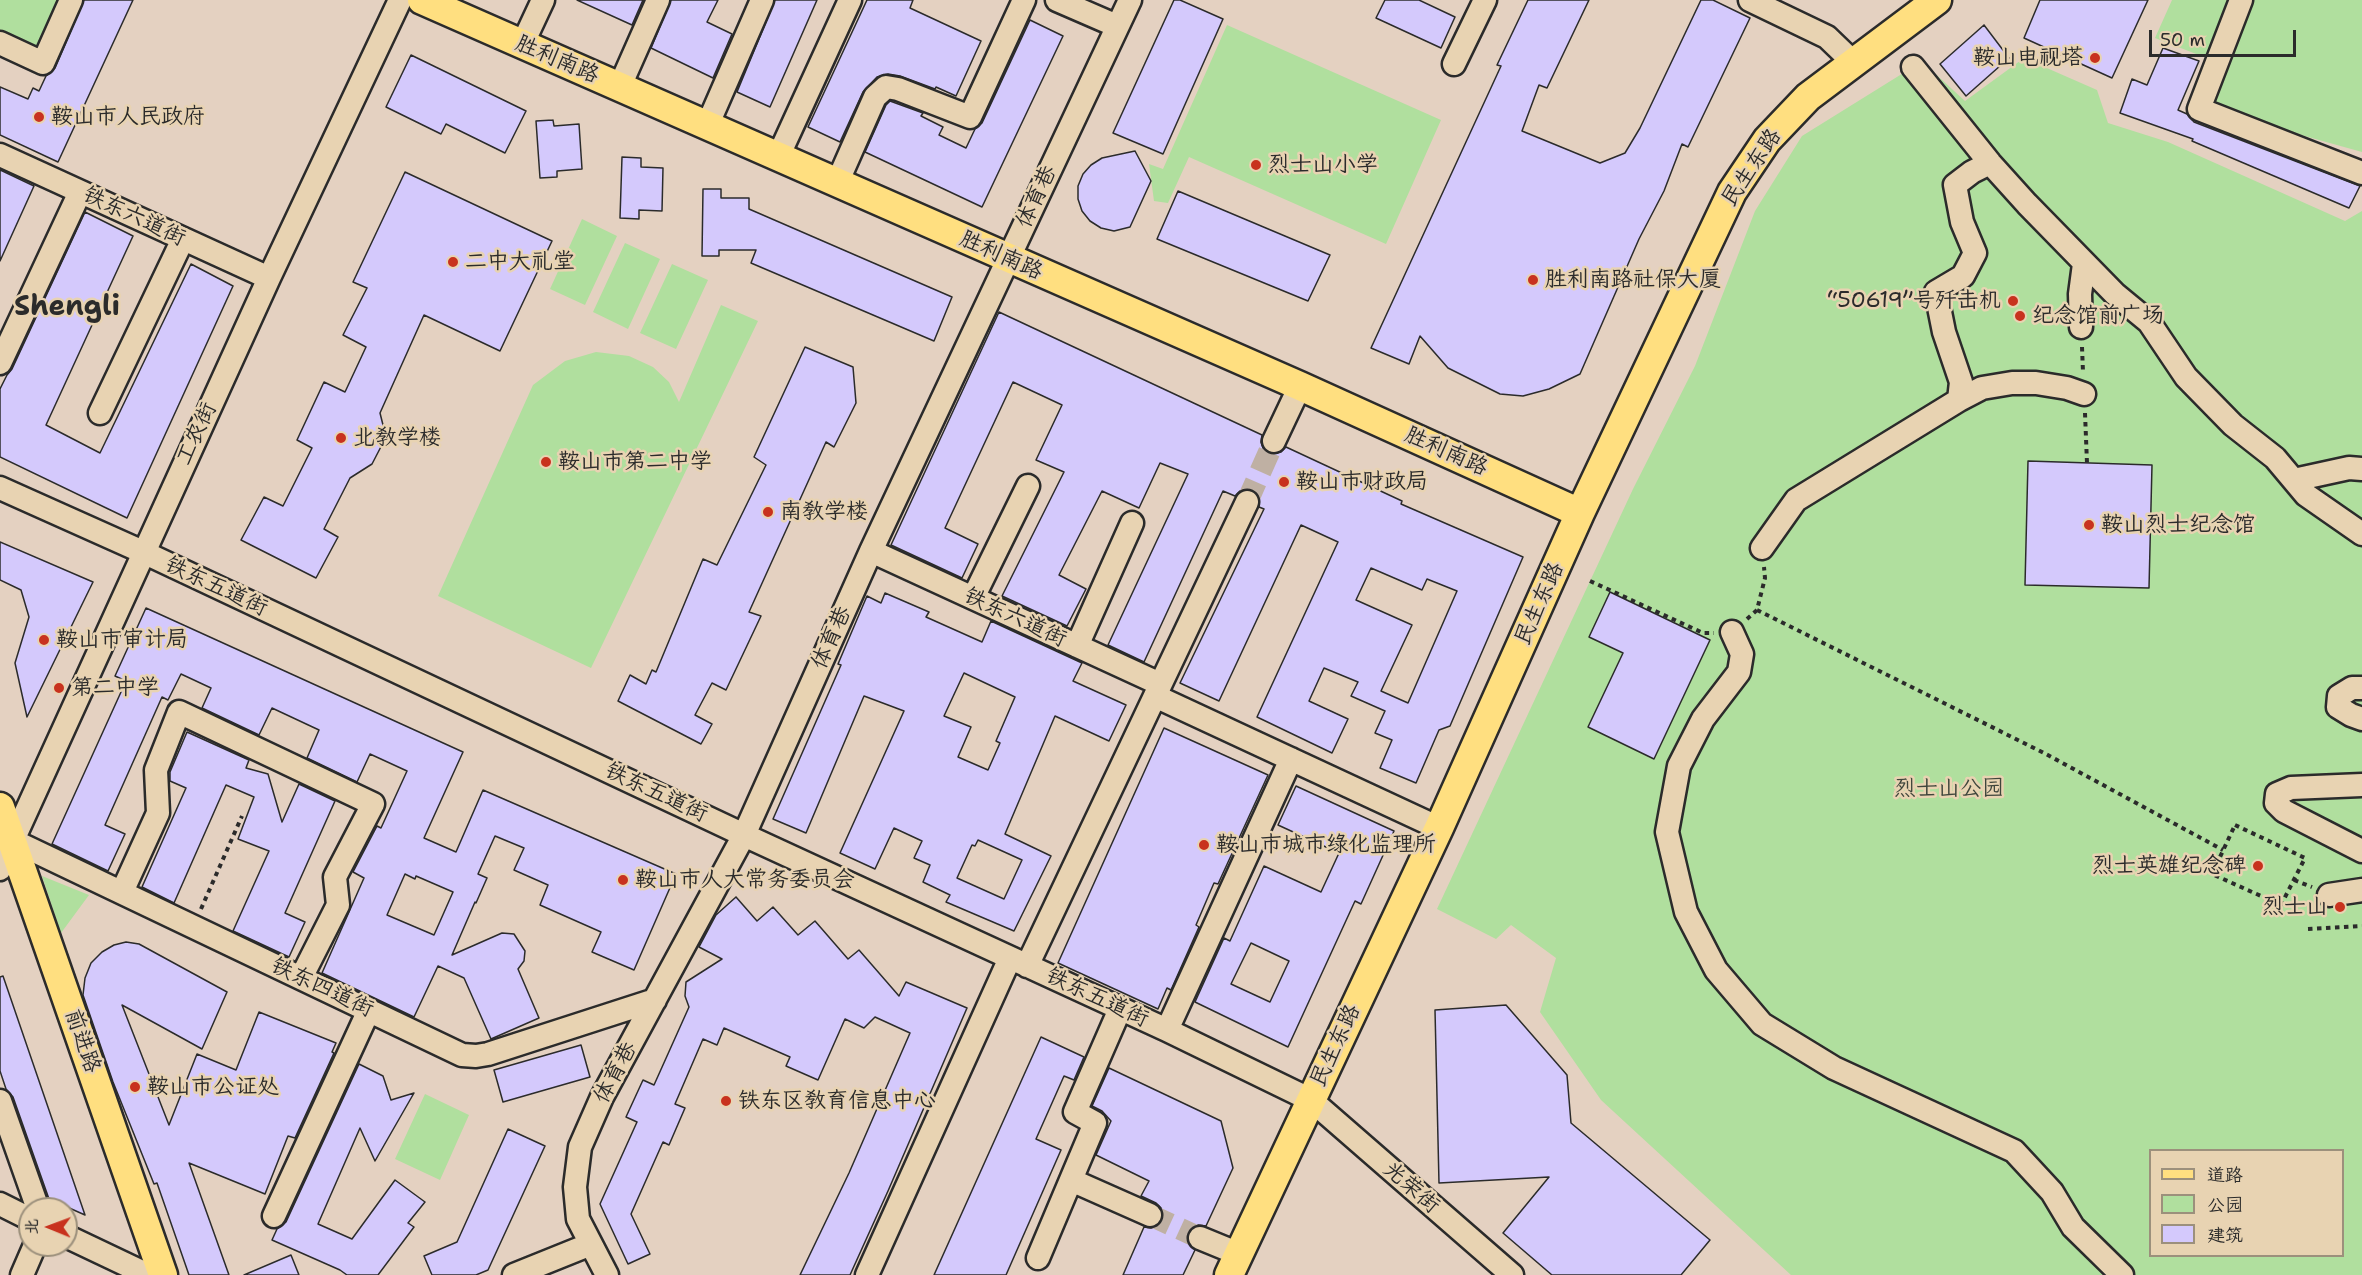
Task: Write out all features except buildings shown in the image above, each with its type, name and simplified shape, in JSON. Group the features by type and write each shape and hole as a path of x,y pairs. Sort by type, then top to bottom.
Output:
{"main road":[{"name":"胜利南路","path":"422,0 1300,386 1580,513"},
{"name":"民生东路","path":"1234,1265 1439,828 1580,513 1732,192 1767,140 1808,97 1937,0"},
{"name":"前进路","path":"0,807 6,837 163,1275"}],"street":[{"path":"0,43 43,63 71,0"},
{"name":"工农街","path":"0,869 6,837 143,552 400,0"},
{"path":"522,45 543,0"},
{"path":"620,86 658,0"},
{"path":"707,126 762,0"},
{"path":"778,157 850,0"},
{"path":"837,183 875,97 886,87 898,88 970,117 1024,0"},
{"path":"1057,0 1117,26"},
{"name":"体育巷","path":"607,1275 578,1219 575,1187 580,1147 602,1097 744,835 871,551 1130,0"},
{"path":"1454,64 1485,0"},
{"path":"1750,0 1827,37 1854,63"},
{"path":"2241,0 2199,109 2362,173"},
{"path":"1913,67 1990,163 2084,264 2149,322 2186,377 2233,424 2275,458 2306,495 2362,534"},
{"name":"铁东六道街","path":"0,155 269,278"},
{"path":"1959,400 1961,382 1944,332 1936,292 1963,276 1975,253 1962,222 1955,185 1972,171 1990,163"},
{"path":"0,363 80,192"},
{"path":"100,413 183,239"},
{"path":"2081,327 2080,294 2084,264"},
{"path":"1762,548 1796,500 1982,388 2012,383 2036,383 2067,388 2084,394"},
{"path":"1274,441 1300,386"},
{"path":"2294,480 2349,468 2362,469"},
{"path":"973,598 1028,486"},
{"name":"铁东五道街","path":"0,488 143,552 744,835 1167,1030 1311,1100"},
{"path":"867,1275 1019,962 1158,690 1246,502"},
{"path":"1077,646 1132,523"},
{"name":"铁东六道街","path":"871,551 1077,646 1291,759 1439,828"},
{"path":"1732,632 1742,654 1738,672 1703,719 1679,766 1667,832 1686,912 1716,970 1762,1024 1834,1068 2014,1151 2052,1192 2073,1227 2122,1275"},
{"path":"2362,688 2352,688 2339,696 2338,706 2362,719"},
{"path":"122,892 158,813 156,770 179,712 373,804 335,877 338,905 301,978"},
{"path":"1167,1030 1291,759"},
{"path":"2362,786 2290,788 2277,794 2276,803 2284,811 2362,851"},
{"name":"铁东四道街","path":"6,837 462,1055 476,1056 655,1000"},
{"path":"2320,891 2362,890"},
{"path":"1038,1258 1095,1123 1075,1112 1120,1009"},
{"path":"274,1216 369,1010"},
{"name":"光荣街","path":"1311,1100 1512,1275"},
{"path":"0,1101 34,1197"},
{"path":"1071,1180 1150,1215"},
{"path":"0,1204 18,1213"},
{"path":"1200,1238 1234,1265"},
{"path":"78,1242 148,1275"},
{"path":"514,1275 591,1244"},
{"path":"22,1275 30,1257"}],"path":[{"path":"2081,327 2087,463"},
{"path":"1590,581 1702,633 1732,632 1757,610 1765,578 1762,548"},
{"path":"1757,610 2044,753 2223,850"},
{"path":"194,927 242,816"},
{"path":"2235,825 2305,858 2281,905 2212,874 2223,850 2235,825"},
{"path":"2294,880 2320,891"},
{"path":"2308,929 2362,926"}],"green space":[{"path":"0,0 58,0 35,52 0,36"},
{"path":"2172,0 2231,0 2209,59 2155,38"},
{"path":"2249,0 2362,0 2362,152 2208,109"},
{"path":"1227,25 1441,120 1386,244 1189,157 1168,203 1154,201 1149,164 1163,169"},
{"name":"烈士山公园","path":"2024,58 2097,90 2108,123 2168,142 2345,221 2362,211 2362,1275 1791,1275 1601,1100 1540,1012 1556,958 1511,925 1496,939 1437,909 1633,489 1695,366 1755,211 1802,136 1913,67 1928,67 1965,101"},
{"path":"582,219 617,236 585,305 550,289"},
{"path":"625,243 660,259 628,329 593,312"},
{"path":"672,264 708,280 676,349 640,333"},
{"path":"721,305 758,321 591,668 438,596 533,385 565,361 596,352 629,356 653,367 669,382 679,402"},
{"path":"42,876 89,895 61,933"},
{"path":"425,1094 469,1115 440,1180 395,1159"}],"tunnel":[{"path":"1247,502 1274,441"},
{"path":"1150,1215 1200,1238"}],"place":[{"name":"鞍山电视塔","path":"2095,58"},
{"name":"鞍山市人民政府","path":"39,117"},
{"name":"烈士山小学","path":"1256,165"},
{"name":"二中大礼堂","path":"453,262"},
{"name":"胜利南路社保大厦","path":"1533,280"},
{"name":"“50619”号歼击机","path":"2013,301"},
{"name":"纪念馆前广场","path":"2020,316"},
{"name":"北教学楼","path":"341,438"},
{"name":"鞍山市第二中学","path":"546,462"},
{"name":"鞍山市财政局","path":"1284,482"},
{"name":"南教学楼","path":"768,512"},
{"name":"鞍山烈士纪念馆","path":"2089,525"},
{"name":"鞍山市审计局","path":"44,640"},
{"name":"第二中学","path":"59,688"},
{"name":"鞍山市城市绿化监理所","path":"1204,845"},
{"name":"烈士英雄纪念碑","path":"2258,866"},
{"name":"鞍山市人大常务委员会","path":"623,880"},
{"name":"烈士山","path":"2340,907"},
{"name":"鞍山市公证处","path":"135,1087"},
{"name":"铁东区教育信息中心","path":"726,1101"}],"district":[{"name":"Shengli","path":"67,308"}]}
